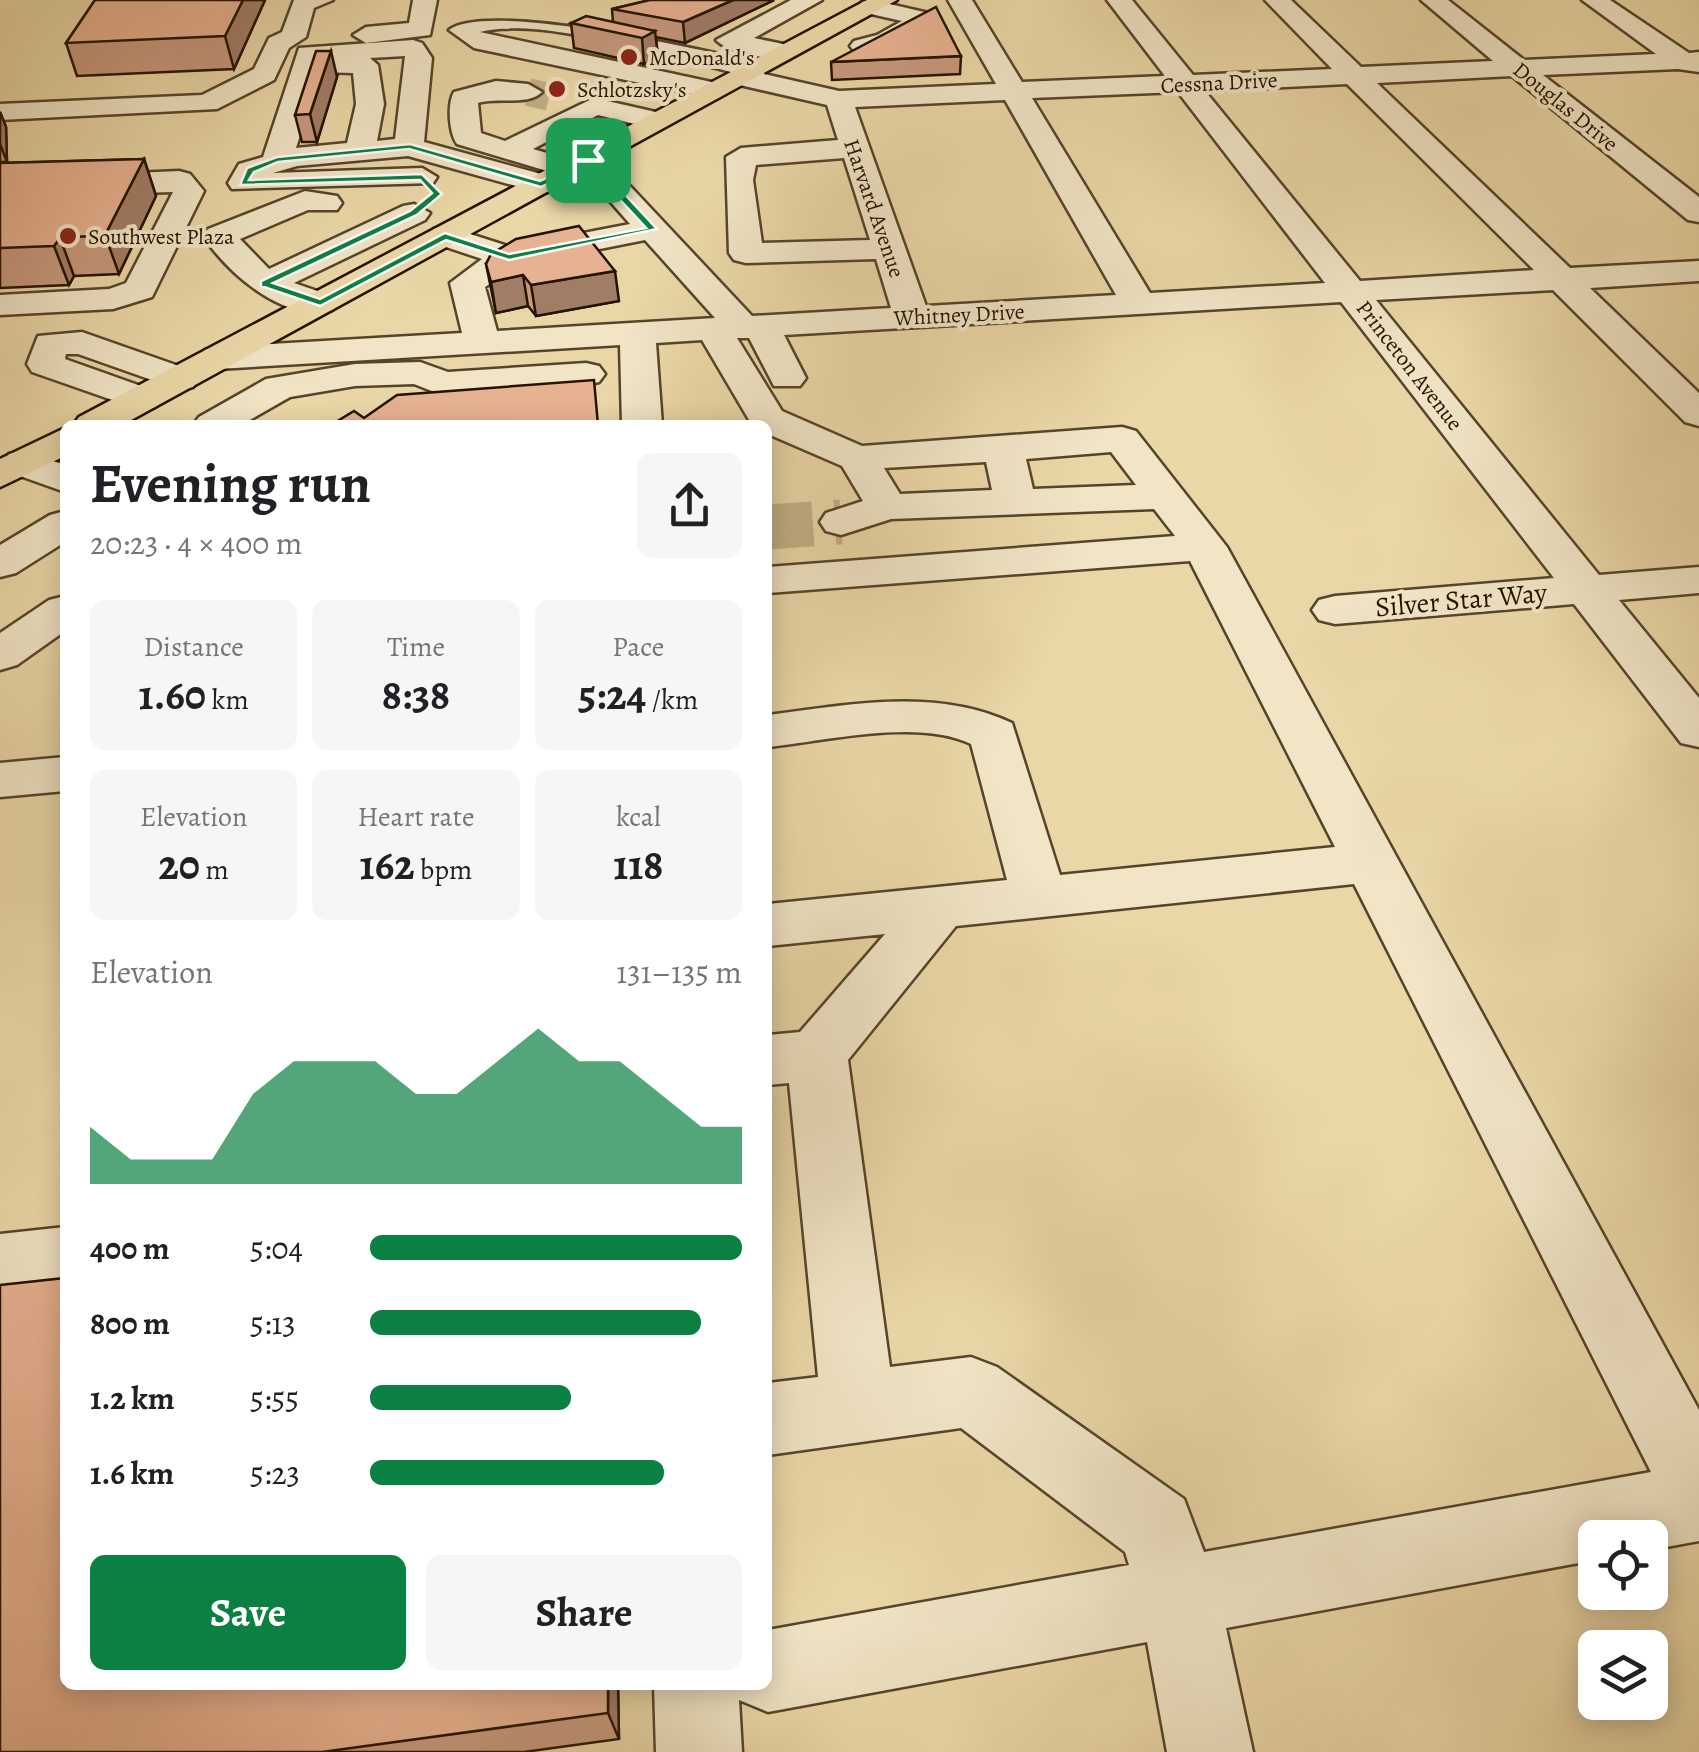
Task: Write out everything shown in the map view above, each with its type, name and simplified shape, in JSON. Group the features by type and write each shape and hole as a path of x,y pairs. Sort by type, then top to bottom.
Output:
{"main road":[{"path":"102,420 878,4"},
{"path":"11,469 60,443"}],"street":[{"path":"293,37 304,3 318,0"},
{"path":"0,112 207,103 265,74 278,43 293,37 421,30 425,0"},
{"path":"757,0 802,4"},
{"name":"Princeton Avenue","path":"1119,0 1699,731"},
{"path":"1277,0 1699,414"},
{"name":"Douglas Drive","path":"1434,0 1699,213"},
{"path":"1594,0 1694,64"},
{"path":"729,40 802,4"},
{"path":"878,4 924,19"},
{"path":"819,35 864,45 885,42 924,19 965,9 1139,304"},
{"path":"755,70 525,16 480,18 462,30 474,40 755,70 830,70 884,97"},
{"path":"617,17 729,40 755,70"},
{"path":"841,61 864,45"},
{"path":"277,160 309,64 308,54 413,48 419,58 423,160 438,194 414,213 279,277"},
{"path":"309,64 365,65 370,104 362,149"},
{"name":"Cessna Drive","path":"755,70 839,99 1518,68 1694,64"},
{"path":"659,121 538,94 496,90 464,98 467,138 507,152 579,164 652,229 787,378"},
{"path":"0,96 94,92 83,108"},
{"name":"Harvard Avenue","path":"839,99 912,317"},
{"path":"507,152 594,106"},
{"path":"855,148 741,157 746,253 889,249"},
{"path":"423,160 243,183 250,170 277,160 362,149 423,160 541,184"},
{"path":"0,188 178,180 189,190 140,290 113,299 0,305"},
{"path":"320,303 219,236 304,200 414,213 509,257"},
{"path":"482,342 467,283 509,257 652,229"},
{"path":"702,283 838,279 834,251"},
{"name":"Whitney Drive","path":"218,358 482,342 638,352 739,327 1699,271"},
{"path":"36,342 74,320 85,300"},
{"path":"739,327 766,420"},
{"path":"36,342 82,342 180,379"},
{"path":"36,342 45,364 141,399"},
{"path":"222,420 280,386 355,375 420,372 442,384 638,352 642,420"},
{"path":"772,424 857,458 1122,439 1205,547 1699,1486"},
{"path":"1002,449 1016,502"},
{"path":"772,560 874,552 864,514 857,458"},
{"path":"11,469 60,479"},
{"path":"864,514 1166,496"},
{"path":"0,564 60,527"},
{"path":"772,580 1205,547"},
{"name":"Silver Star Way","path":"1335,610 1699,580"},
{"path":"0,655 60,613"},
{"path":"772,731 947,716 977,723 994,735 1038,898"},
{"path":"772,925 1371,863"},
{"path":"858,1407 792,1057 940,907"},
{"path":"0,1265 60,1259"},
{"path":"772,1418 971,1392 1156,1527 1179,1596 1210,1752"},
{"path":"772,1670 1699,1502"},
{"path":"696,1690 699,1752"}],"building":[{"path":"95,0 243,0 225,36 66,43"},
{"path":"650,0 733,0 683,22 612,9"},
{"path":"936,7 961,56 831,62"},
{"path":"586,16 655,31 642,38 571,23"},
{"path":"316,51 331,51 310,114 295,115"},
{"path":"144,159 105,235 60,238 54,246 0,248 0,163"},
{"path":"579,226 615,271 531,285 523,275 491,282 486,264 491,254 516,239"},
{"path":"594,380 598,420 339,420 354,411 364,418 397,395"},
{"path":"60,1279 60,1690 608,1690 608,1713 322,1752 0,1752 0,1285"}],"tunnel":[{"path":"528,92 549,97"},
{"path":"772,527 841,522"}],"place":[{"name":"McDonald's","path":"629,57"},
{"name":"Schlotzsky's","path":"557,89"},
{"name":"Southwest Plaza","path":"68,236"}],"route":[{"path":"410,146 436,157 541,184 588,160 652,229 509,257 445,236 320,303 264,284 414,213 438,194 422,177 243,183 250,170 294,157 410,146"}]}
